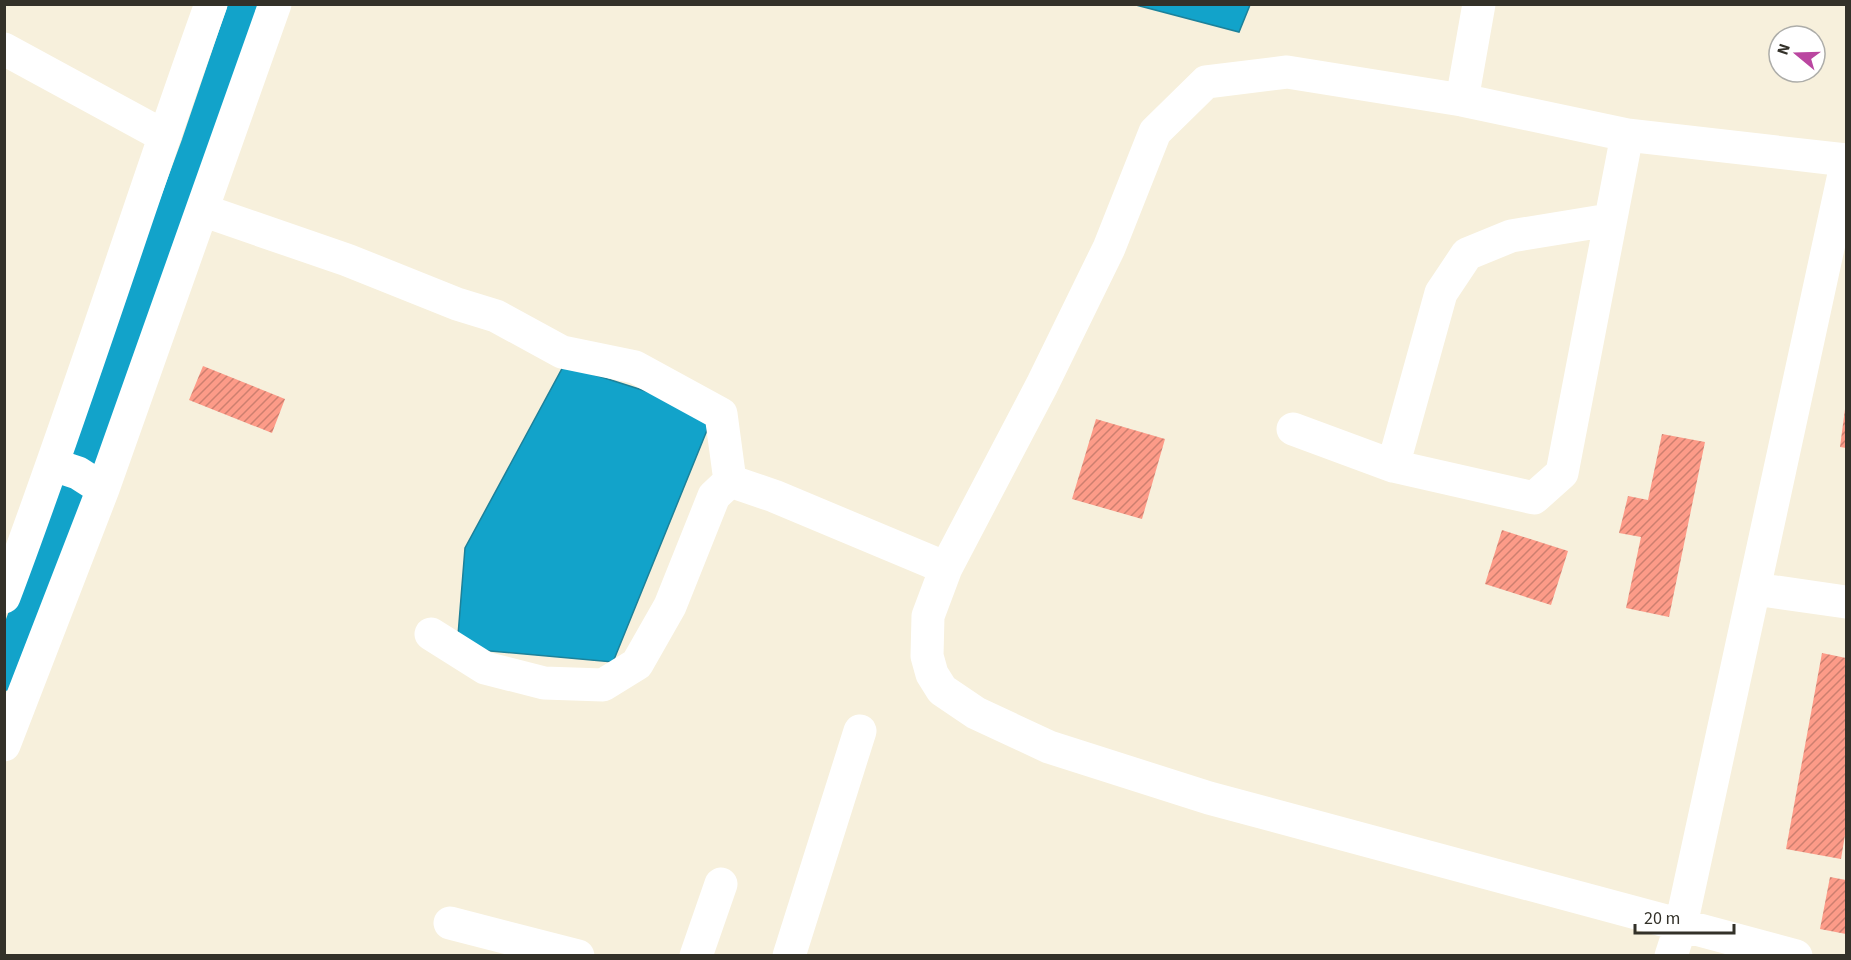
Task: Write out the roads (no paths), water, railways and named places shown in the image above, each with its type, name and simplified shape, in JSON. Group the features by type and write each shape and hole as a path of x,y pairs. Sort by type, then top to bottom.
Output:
{"street":[{"path":"4,597 54,465 164,136 211,4"},
{"path":"4,745 103,489 275,4"},
{"path":"1462,100 1479,4"},
{"path":"4,50 164,136"},
{"path":"1796,956 1676,940 1049,747 976,713 942,690 932,674 927,656 928,616 946,568 1042,385 1104,258 1155,132 1206,82 1287,72 1462,100 1627,135 1846,160"},
{"path":"1293,429 1393,466 1534,498 1562,473 1627,135"},
{"path":"1676,940 1755,589 1846,165"},
{"path":"202,210 347,260 457,304 496,316 562,352 634,367 684,392 721,414 730,482"},
{"path":"1393,466 1441,293 1467,254 1511,236 1609,220"},
{"path":"54,465 78,473 103,489"},
{"path":"730,482 774,496 946,568"},
{"path":"431,634 485,668 544,683 603,684 637,664 670,606 714,496 730,482"},
{"path":"1755,589 1846,602"},
{"path":"789,956 860,731"},
{"path":"696,956 721,884"},
{"path":"450,923 578,956"}],"water":[{"path":"1136,5 1250,5 1239,32"},
{"path":"564,365 714,413 613,662 457,648 465,548"}],"waterway":[{"path":"4,674 198,145 246,4"}]}
